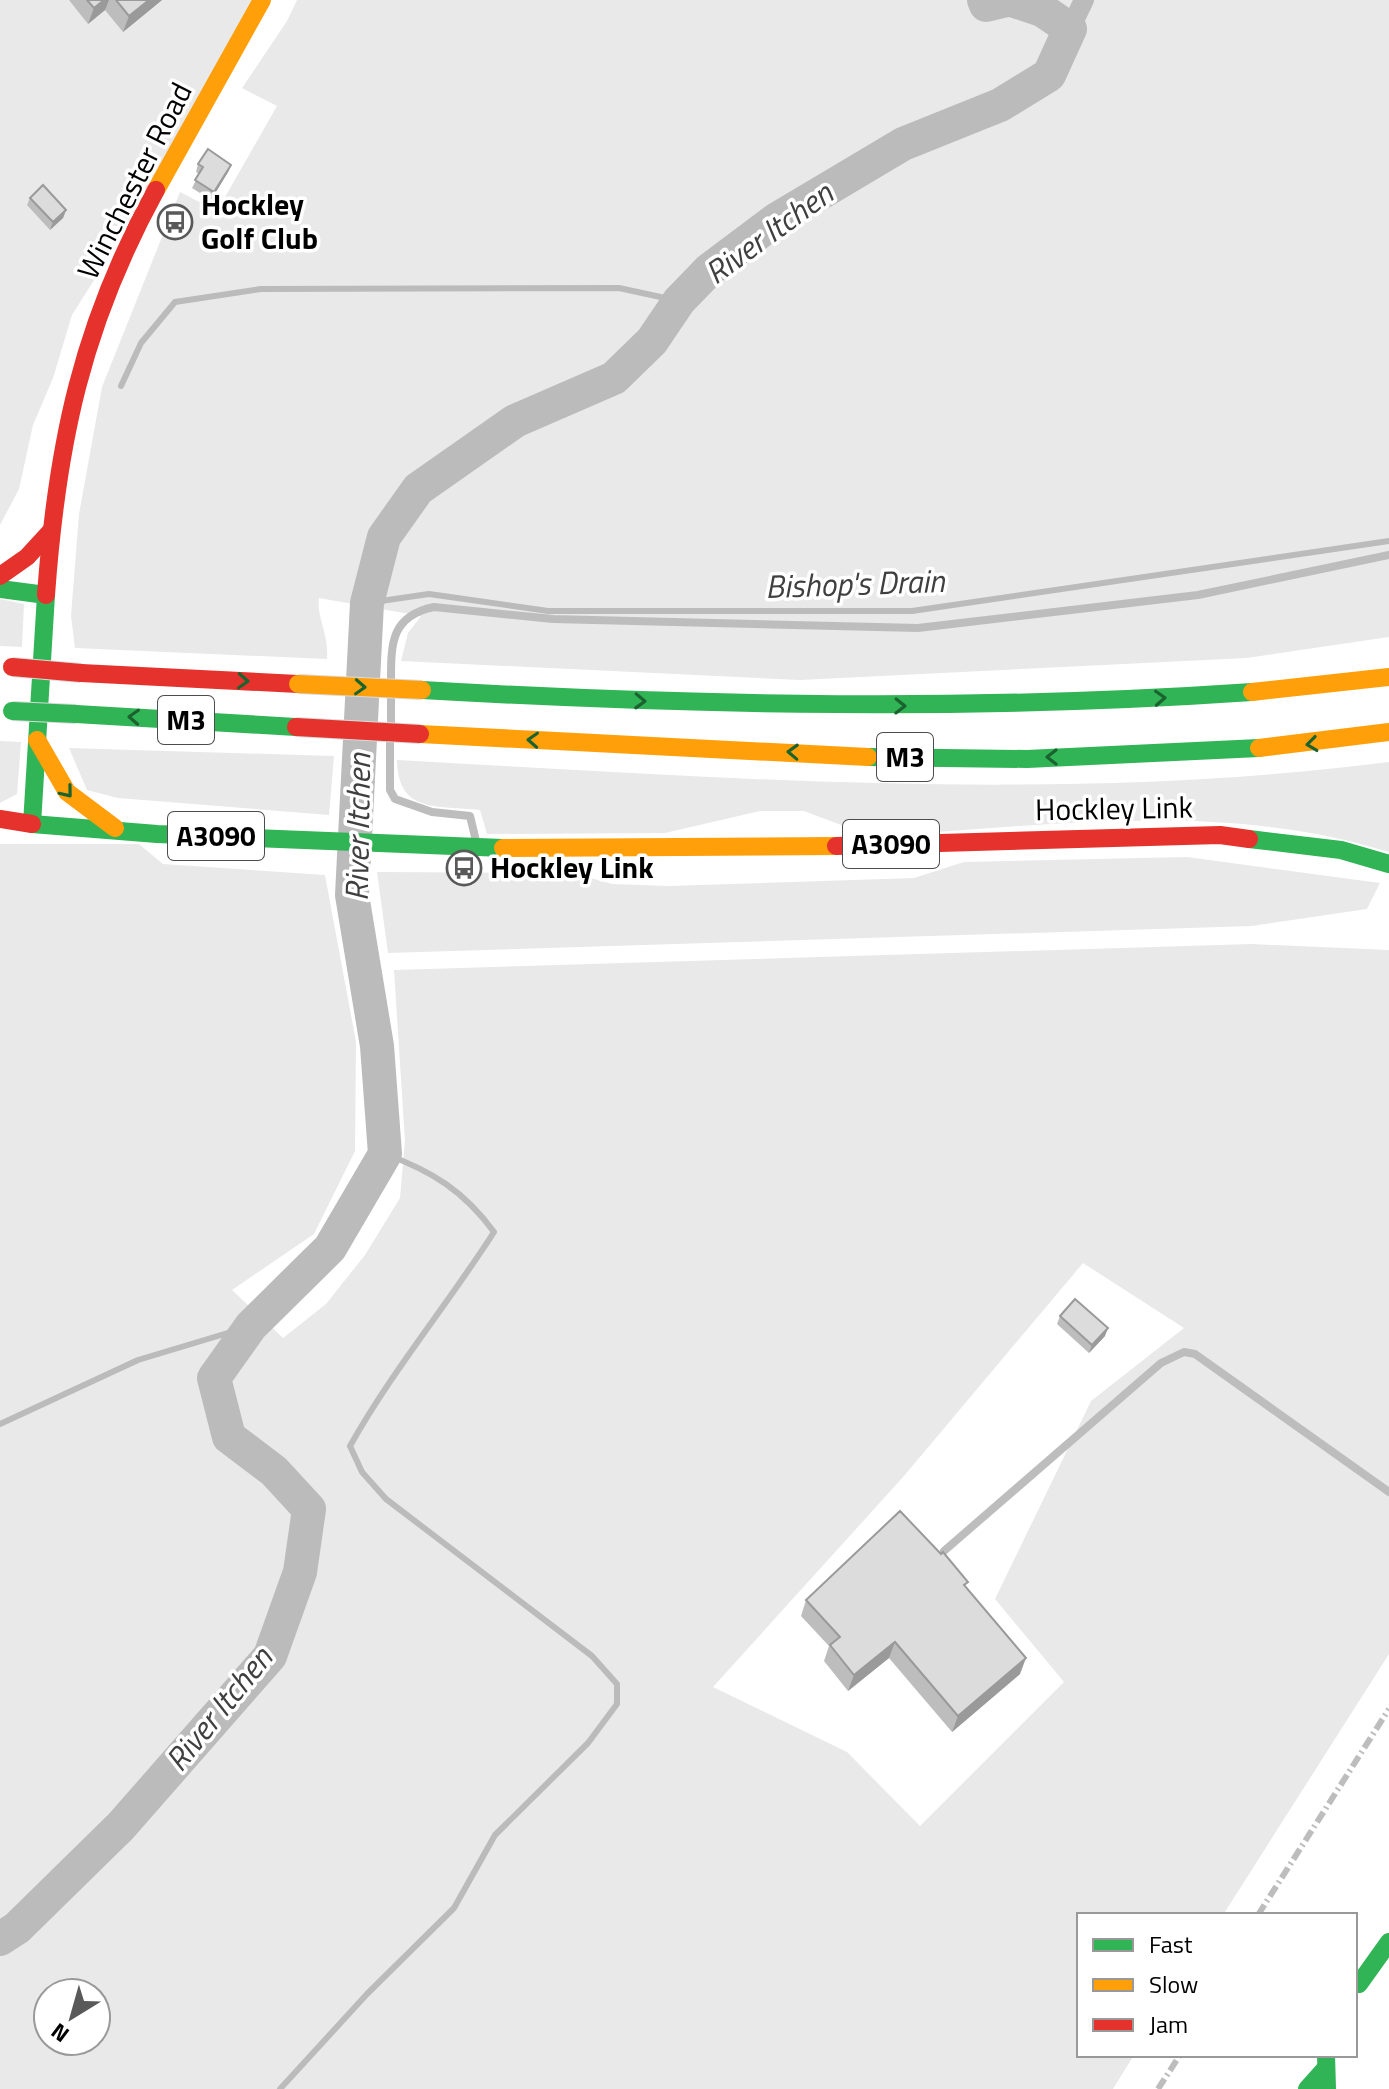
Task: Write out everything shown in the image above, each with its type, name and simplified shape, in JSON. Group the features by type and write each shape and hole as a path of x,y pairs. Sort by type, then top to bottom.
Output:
{"main road":[{"name":"Winchester Road","path":"32,824 52,502 70,407 119,252 262,0"},
{"path":"0,576 27,557 50,532"},
{"path":"0,589 46,595"},
{"name":"M3","path":"6,667 716,705 968,707 1243,693 1389,677"},
{"name":"M3","path":"6,711 420,734 957,758 1171,756 1306,745 1389,732"},
{"name":"Hockley Link","path":"36,737 59,783 73,801 118,830"},
{"name":"Hockley Link","path":"0,819 118,830 477,847 762,848 1220,835 1341,850 1389,864"},
{"path":"1357,1987 1389,1942"},
{"path":"1357,1987 1389,1960"},
{"path":"1307,2089 1326,2071"}],"lane":[{"path":"477,847 470,816 407,806 395,799 390,790 391,643 399,627 415,611 434,607 553,619 918,628 1198,595 1389,555"},
{"path":"944,1551 1161,1363 1184,1352 1195,1354 1389,1492"}],"shaded area":[{"name":"Hockley Golf Club","path":"0,0 257,0 126,226 106,226 95,243 96,277 72,315 53,378 33,425 19,489 0,525"},
{"path":"297,0 1389,0 1389,637 1247,658 800,680 401,661 408,633 421,616 319,598 327,659 75,648 71,616 79,514 102,387 180,192 217,211 277,106 242,88 287,21"},
{"path":"0,599 24,604 22,647 0,646"},
{"path":"0,741 21,742 17,794 0,803"},
{"path":"69,748 334,756 329,815 118,798 87,790"},
{"path":"397,760 769,780 1018,785 1266,775 1389,762 1389,852 1329,836 1207,822 1082,822 897,835 857,831 804,811 760,811 665,833 487,834 480,810 435,806 412,798 404,790"},
{"path":"0,844 139,844 163,864 325,875 356,1042 355,1151 314,1234 232,1290 283,1338 326,1304 365,1255 400,1198 405,1141 394,970 1251,944 1389,950 1389,1654 1224,1913 1077,1913 1077,2057 1133,2057 1113,2089 0,2089","holes":["1083,1263 1184,1328 1091,1401 995,1599 1064,1682 920,1826 847,1752 713,1687 904,1476"]},
{"path":"1187,857 1380,883 1367,909 1252,926 388,953 377,872 573,873 612,884 669,886 914,878 964,862"}],"building":[{"path":"87,0 104,0 94,8"},
{"path":"116,0 149,0 129,16"},
{"path":"208,149 231,165 214,192 195,180 203,167 198,164"},
{"path":"43,185 66,210 53,222 30,198"},
{"path":"1075,1299 1108,1328 1092,1345 1060,1316"},
{"path":"900,1511 941,1554 943,1552 968,1582 964,1585 1026,1658 958,1716 895,1642 854,1675 830,1645 840,1637 806,1600"}],"waterway":[{"name":"River Itchen","path":"984,0 986,5 1007,0"},
{"name":"River Itchen","path":"0,1939 17,1928 121,1826 270,1656 300,1572 309,1509 274,1471 229,1437 214,1378 251,1326 330,1248 385,1154 377,1046 352,895 367,603 384,537 418,489 515,421 614,378 652,341 679,301 709,270 777,219 903,144 1000,105 1049,75 1070,29 1042,10 1012,0"},
{"path":"1070,29 1084,0"},
{"path":"121,386 141,343 175,302 261,289 619,288 679,301"},
{"name":"Bishop's Drain","path":"367,603 429,594 548,611 912,611 1389,541"},
{"path":"280,2089 367,1994 454,1908 495,1835 588,1743 617,1704 617,1684 592,1656 386,1499 362,1472 350,1446 384,1391 494,1232 471,1205 446,1184 385,1154"},
{"path":"0,1424 138,1360 251,1326"}],"railway":[{"path":"1259,1913 1389,1709"},
{"path":"1158,2089 1179,2057"}],"traffic: fast":[{"path":"0,589 46,595"},
{"path":"46,595 32,824 157,834 503,848"},
{"path":"422,690 630,700 837,704 1044,702 1252,692"},
{"path":"12,711 76,714"},
{"path":"76,714 296,727"},
{"path":"868,757 1027,759 1259,748"},
{"path":"1249,839 1341,850 1389,864"},
{"path":"1359,1984 1389,1942"},
{"path":"1326,2057 1327,2089"},
{"path":"1307,2089 1324,2070"}],"traffic: slow":[{"path":"156,190 262,0"},
{"path":"1252,692 1389,677"},
{"path":"298,684 422,690"},
{"path":"1259,748 1389,732"},
{"path":"420,734 868,757"},
{"path":"37,740 67,792 115,828"},
{"path":"503,848 836,846"}],"traffic: jam":[{"path":"46,595 57,487 77,386 109,289 156,190"},
{"path":"0,576 27,557 50,532"},
{"path":"12,667 81,673"},
{"path":"81,673 298,684"},
{"path":"296,727 420,734"},
{"path":"0,819 32,824"},
{"path":"836,846 1220,835 1249,839"}],"place":[{"name":"Hockley Golf Club","path":"175,222"},
{"name":"Hockley Link","path":"464,868"}]}
